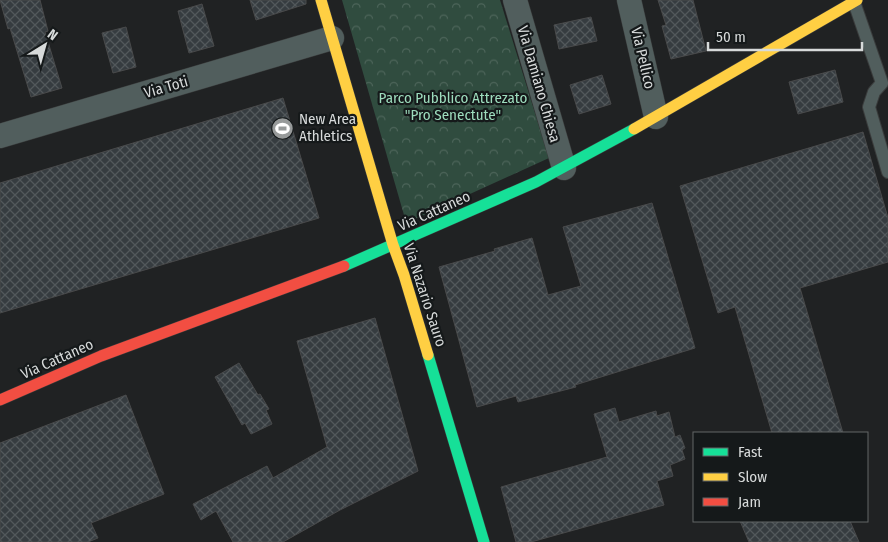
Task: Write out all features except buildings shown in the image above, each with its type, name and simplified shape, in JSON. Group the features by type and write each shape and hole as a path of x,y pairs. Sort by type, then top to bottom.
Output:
{"street":[{"name":"Via Nazario Sauro","path":"321,0 393,246 404,275 484,542"},
{"name":"Via Damiano Chiesa","path":"515,0 564,168"},
{"name":"Via Pellico","path":"629,0 656,117"},
{"name":"Via Cattaneo","path":"0,400 101,356 362,259 564,168 656,117 823,9 856,1"},
{"name":"Via Toti","path":"0,136 332,38"}],"lane":[{"path":"856,1 882,83 874,92 869,107 888,172"}],"green space":[{"name":"Parco Pubblico Attrezato \"Pro Senectute\"","path":"342,0 500,0 549,158 415,219 404,215"}],"traffic: fast":[{"path":"344,266 536,182 634,129"},
{"path":"428,355 484,542"}],"traffic: slow":[{"path":"321,0 393,245 428,355"},
{"path":"634,129 857,0"}],"traffic: jam":[{"path":"0,400 101,356 344,266"}],"place":[{"name":"New Area Athletics","path":"283,128"}]}
